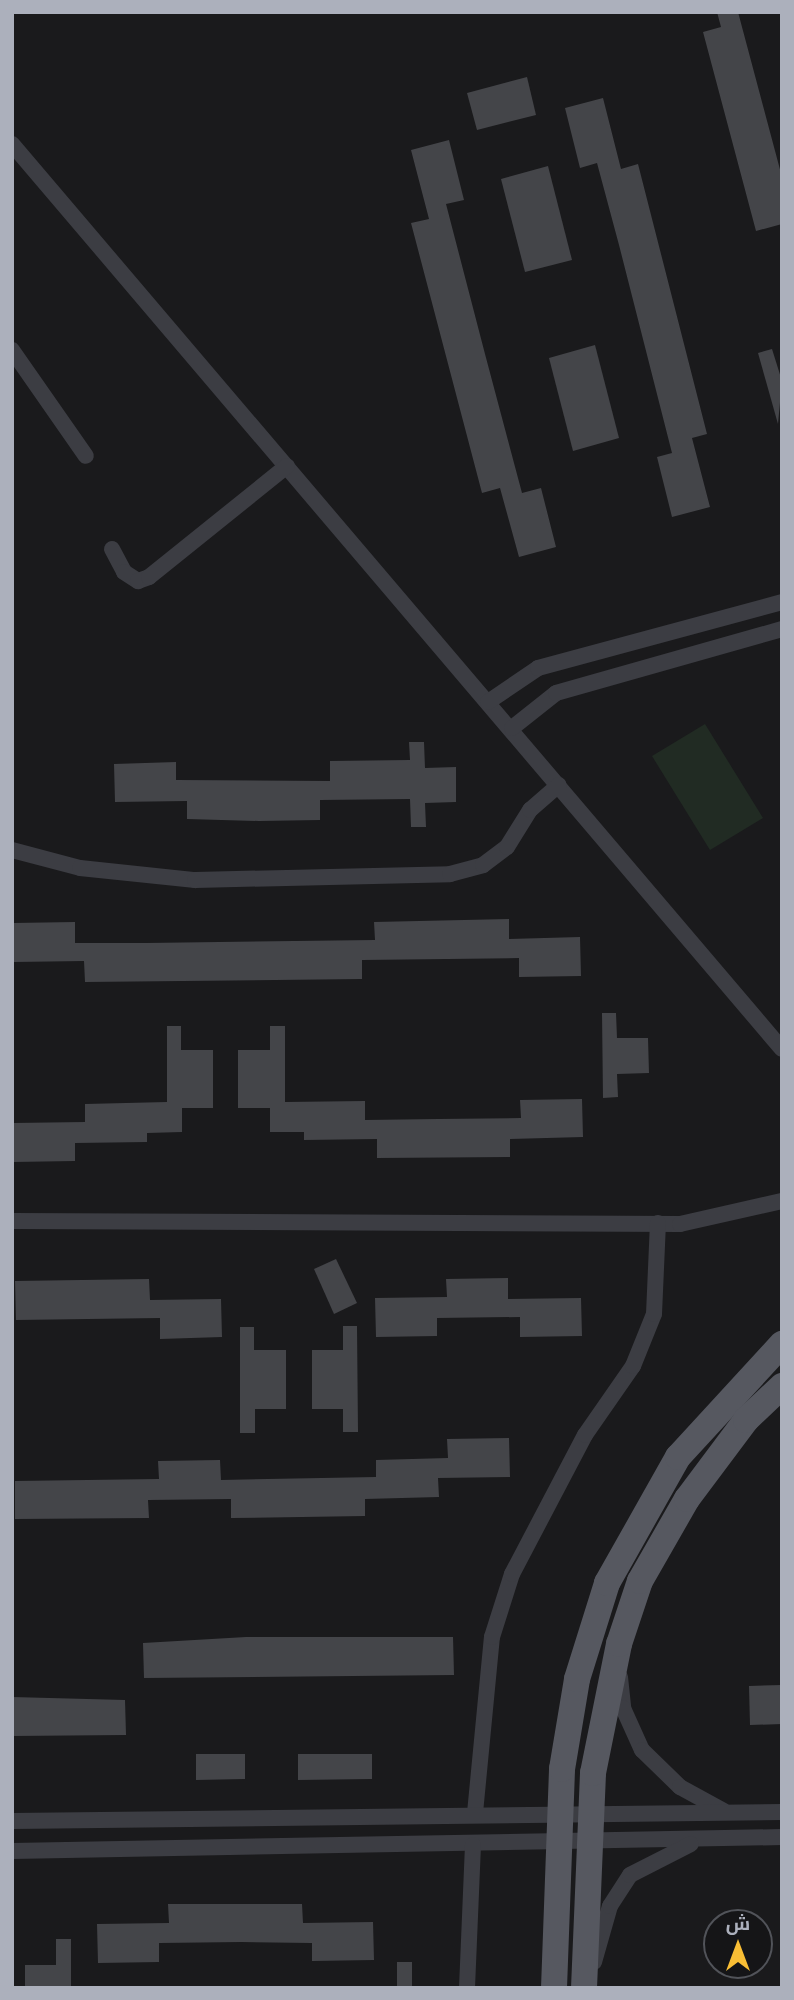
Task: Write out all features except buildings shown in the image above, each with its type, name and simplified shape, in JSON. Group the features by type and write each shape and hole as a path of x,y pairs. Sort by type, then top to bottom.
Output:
{"main road":[{"path":"554,1988 561,1814 568,1727 607,1583 678,1457 782,1344"},
{"path":"586,1988 590,1813 619,1644 640,1581 687,1499 746,1420 782,1386"}],"street":[{"path":"12,144 512,728 782,1049"},
{"path":"12,350 86,456"},
{"path":"112,549 124,572 138,581 149,577 287,466"},
{"path":"488,702 538,668 782,602"},
{"path":"512,728 556,692 782,629"},
{"path":"12,850 80,868 195,880 450,874 483,865 507,847 530,810 559,785"},
{"path":"12,1221 658,1223 692,1222 782,1201"},
{"path":"475,1813 492,1637 512,1574 585,1435 633,1366 654,1314 658,1223"},
{"path":"619,1644 623,1708 642,1750 680,1787 726,1812"},
{"path":"12,1821 475,1813 782,1812"},
{"path":"12,1851 698,1841 782,1837"},
{"path":"586,1988 618,1891 644,1865 698,1841"},
{"path":"467,1988 473,1845"}],"shaded area":[{"path":"705,724 763,818 710,850 652,756"}]}
